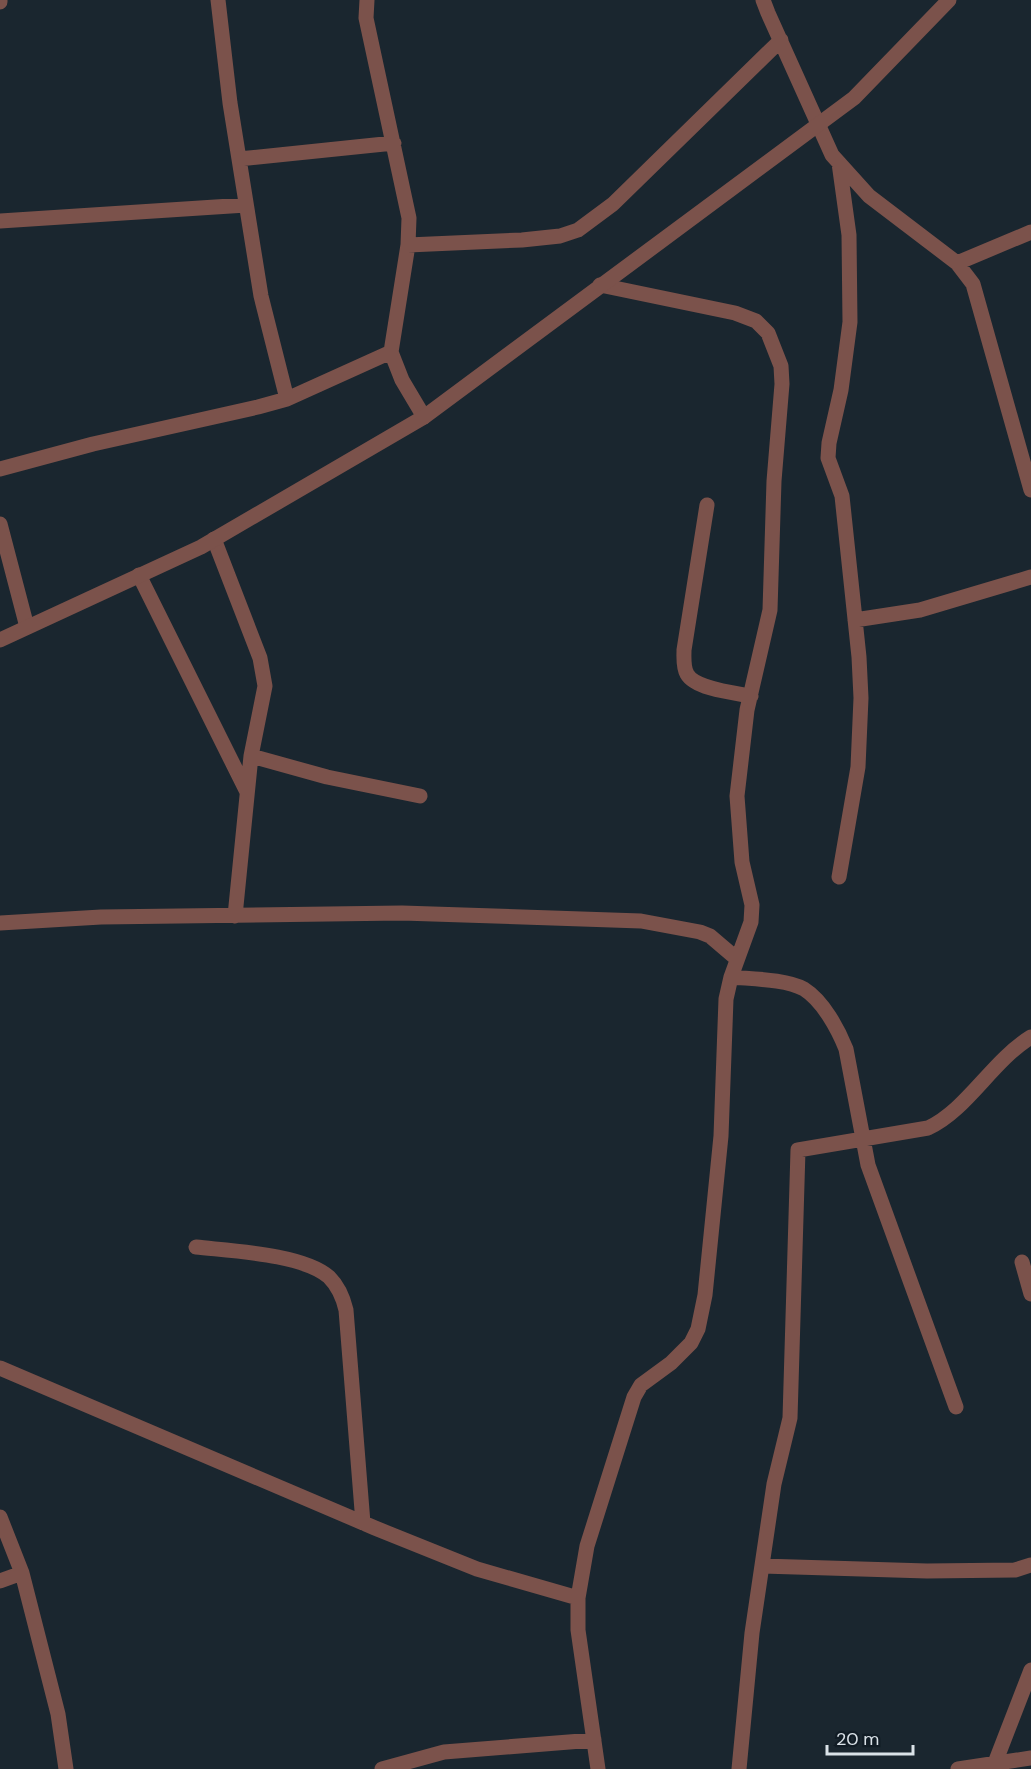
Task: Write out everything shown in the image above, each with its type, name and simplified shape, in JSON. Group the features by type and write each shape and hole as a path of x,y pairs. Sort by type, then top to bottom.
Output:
{"street":[{"path":"218,0 230,103 261,296 287,399"},
{"path":"367,0 366,18 407,203 408,245 391,352 402,380 424,417"},
{"path":"763,0 832,154 869,196 957,263 973,284 1031,490"},
{"path":"0,640 214,539 424,417 854,98 949,0"},
{"path":"408,245 522,240 560,236 578,230 613,204 781,40"},
{"path":"239,159 394,143"},
{"path":"839,163 849,235 850,322 841,390 829,442 828,458 842,496 861,698 858,766 839,877"},
{"path":"0,221 246,205"},
{"path":"957,263 1031,231"},
{"path":"598,1769 578,1630 578,1598 587,1546 634,1397 641,1385 671,1363 691,1343 698,1329 705,1295 722,1136 726,999 730,976 746,941 751,922 752,905 742,862 737,795 750,696 770,610 774,481 782,384 781,366 768,333 756,321 735,312 600,285"},
{"path":"0,470 93,444 287,399 391,352"},
{"path":"707,505 684,650 684,667 688,677 698,684 750,696"},
{"path":"0,524 27,627"},
{"path":"214,539 264,671 265,686 251,756 235,916"},
{"path":"139,575 247,792"},
{"path":"855,620 920,610 1031,577"},
{"path":"251,756 327,777 420,796"},
{"path":"0,923 101,917 402,913 641,921 711,936 736,959"},
{"path":"730,976 787,984 804,989 830,1017 839,1032 846,1049 868,1165 956,1407"},
{"path":"739,1769 752,1633 774,1484 790,1418 798,1150 928,1128 942,1122 999,1063 1031,1037"},
{"path":"196,1247 274,1256 316,1269 328,1276 338,1287 346,1310 363,1523"},
{"path":"1022,1262 1031,1294"},
{"path":"0,1368 363,1523 477,1569 578,1598"},
{"path":"0,1517 22,1573 58,1714 66,1769"},
{"path":"762,1566 1015,1570 1031,1565"},
{"path":"0,1581 22,1573"},
{"path":"996,1763 1031,1670"},
{"path":"382,1769 444,1752 594,1740"},
{"path":"958,1769 1031,1758"}]}
